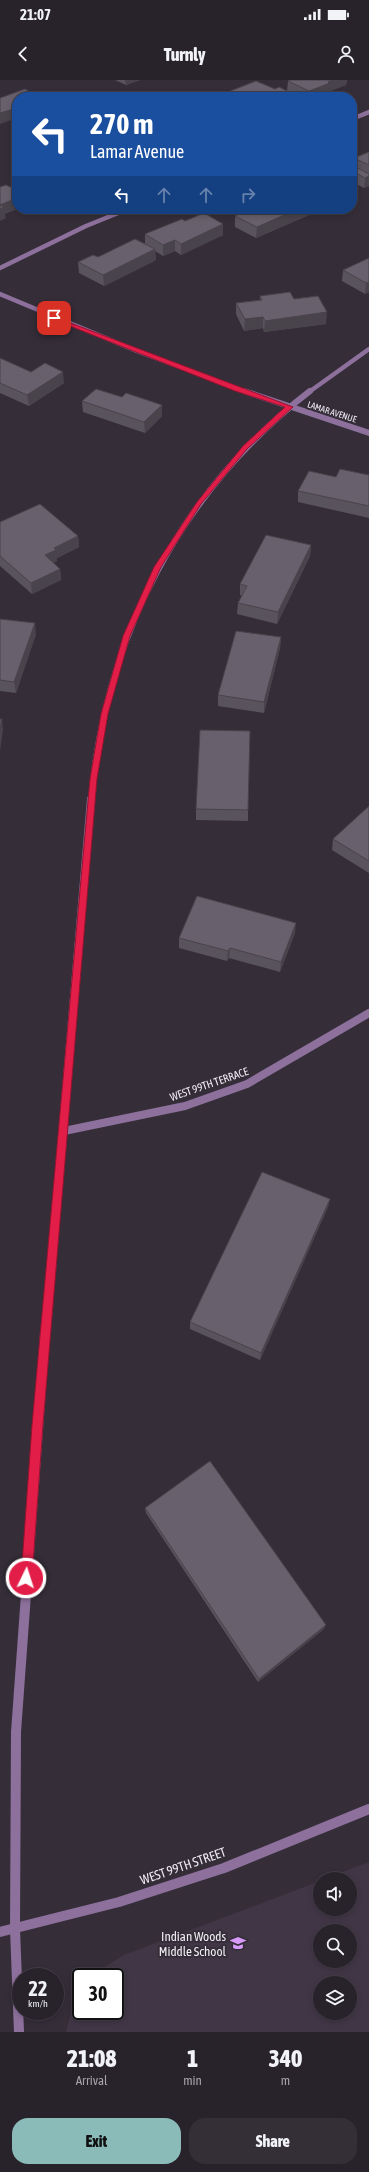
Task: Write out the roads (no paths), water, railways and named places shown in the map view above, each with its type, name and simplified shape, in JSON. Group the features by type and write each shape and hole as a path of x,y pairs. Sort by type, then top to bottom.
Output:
{"street":[{"path":"357,117 369,112"},
{"path":"0,268 86,226 116,214"},
{"name":"LAMAR AVENUE","path":"0,294 102,338 237,389 369,433"},
{"path":"18,2032 15,1929 16,1732 36,1440 94,779 104,714 126,636 158,567 199,503 245,447 331,373 369,349"},
{"name":"WEST 99TH TERRACE","path":"64,1131 185,1106 247,1084 330,1038 369,1013"},
{"name":"WEST 99TH STREET","path":"0,1932 119,1902 224,1868 369,1809"}],"place":[{"name":"Indian Woods Middle School","path":"238,1943"}]}
